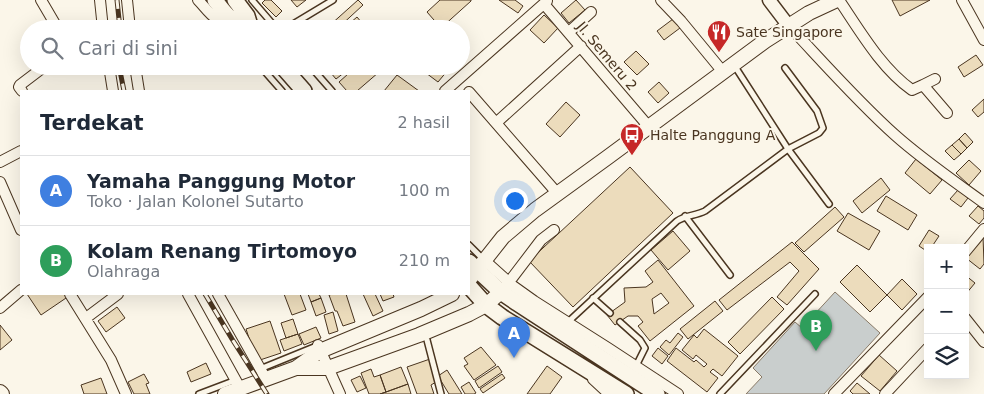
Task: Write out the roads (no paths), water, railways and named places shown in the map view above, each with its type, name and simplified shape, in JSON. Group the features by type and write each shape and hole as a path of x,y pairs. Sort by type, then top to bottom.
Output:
{"main road":[{"path":"215,0 231,19"},
{"path":"235,0 248,20"},
{"path":"657,394 564,326 475,268 502,237 557,193 788,25 838,0"},
{"path":"291,75 303,90"},
{"path":"470,287 486,305 502,317 626,394"},
{"path":"218,392 263,374 296,368 329,370 423,338 486,305 505,287"},
{"path":"296,368 319,348 450,295"},
{"path":"548,346 564,326"},
{"path":"362,330 381,353"}],"street":[{"path":"41,0 53,20"},
{"path":"100,0 102,20"},
{"path":"126,0 129,20"},
{"path":"198,0 218,20"},
{"path":"660,0 728,68"},
{"path":"769,0 788,25 873,115 924,160 984,203"},
{"path":"838,0 877,54 907,86 913,90 935,79"},
{"path":"962,0 984,40"},
{"path":"470,69 546,2"},
{"name":"Jl. Semeru 2","path":"546,2 648,127"},
{"path":"569,32 591,12"},
{"path":"496,124 580,46"},
{"path":"21,90 19,87 20,84 32,75"},
{"path":"111,75 114,90"},
{"path":"136,75 139,90"},
{"path":"446,90 464,75"},
{"path":"458,80 466,90"},
{"path":"923,85 947,113"},
{"path":"470,94 557,193"},
{"path":"0,162 20,152"},
{"path":"0,182 20,228"},
{"path":"969,247 984,229"},
{"path":"505,287 540,240 554,230"},
{"path":"0,308 20,291"},
{"path":"71,295 111,360 126,394"},
{"path":"86,318 117,295"},
{"path":"189,295 238,384"},
{"path":"219,295 263,374"},
{"path":"834,394 924,301"},
{"path":"969,323 984,342"},
{"path":"564,326 636,366 678,394"},
{"path":"319,348 340,394"},
{"path":"884,394 924,352"},
{"path":"575,362 609,394"}],"lane":[{"path":"252,0 268,20"},
{"path":"300,20 333,0"},
{"path":"728,68 829,204"},
{"path":"564,326 673,224 685,216 696,215 705,211 788,149 819,133 823,128 817,110 785,68"},
{"path":"268,75 281,90"},
{"path":"318,75 331,90"},
{"path":"685,216 730,275"},
{"path":"470,249 475,268"},
{"path":"720,394 815,294"},
{"path":"593,298 610,313"},
{"path":"620,322 640,340 645,348 636,366"},
{"path":"423,338 441,394"},
{"path":"263,374 319,348"},
{"path":"199,394 218,392"}],"railway":[{"path":"117,0 119,20"},
{"path":"121,75 124,90"},
{"path":"206,295 267,394"}],"place":[{"name":"Sate Singapore","path":"719,53"},
{"name":"Halte Panggung A","path":"632,156"},
{"name":"Kolam Renang Tirtomoyo","path":"816,351"},
{"name":"Yamaha Panggung Motor","path":"514,358"}]}
